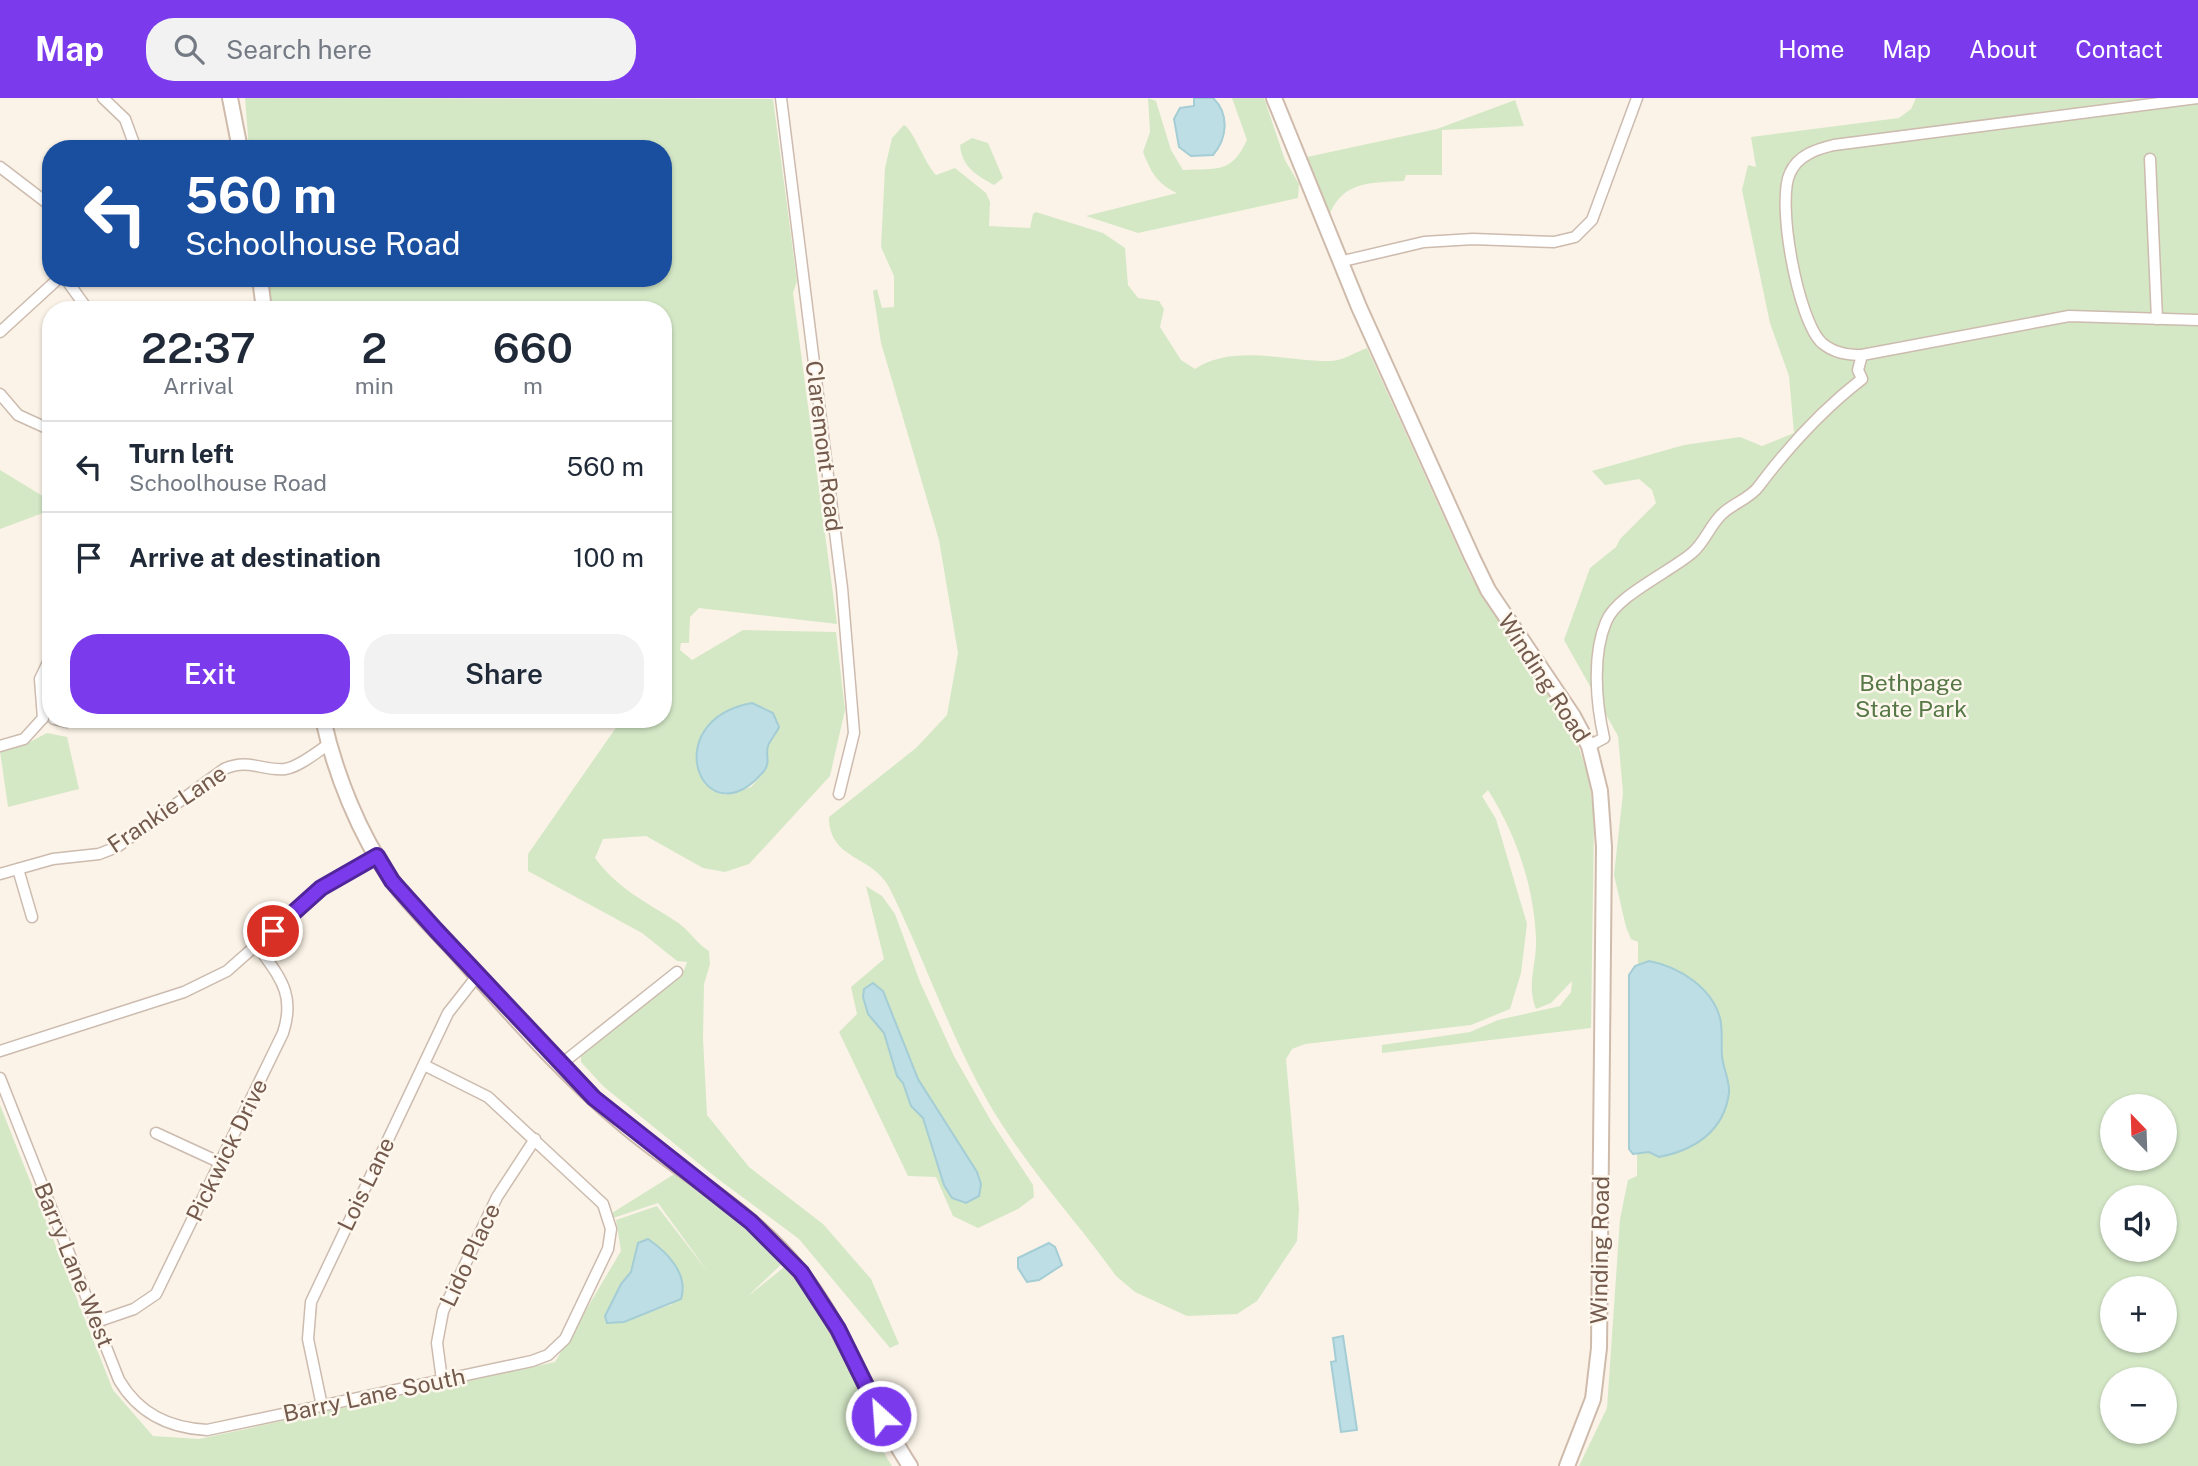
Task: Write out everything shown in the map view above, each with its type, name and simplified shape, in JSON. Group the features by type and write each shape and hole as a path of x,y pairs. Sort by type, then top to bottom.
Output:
{"street":[{"path":"103,98 125,120 133,140"},
{"path":"230,98 238,140"},
{"name":"Claremont Road","path":"781,98 842,588 854,733 839,794"},
{"name":"Winding Road","path":"1274,98 1339,262 1489,590 1573,716 1589,746 1600,791 1604,847 1599,1348 1593,1399 1567,1466"},
{"path":"1339,262 1424,242 1473,239 1554,242 1575,237 1592,220 1637,98"},
{"path":"2198,98 1834,145 1807,155 1790,173 1785,200 1805,317 1812,330 1828,346 1847,355 1862,355 2069,316 2198,320"},
{"path":"2150,159 2157,319"},
{"path":"0,167 42,199"},
{"path":"0,332 49,287"},
{"path":"1589,746 1604,738 1598,715 1598,645 1606,620 1619,601 1700,546 1720,515 1758,488 1789,445 1862,379 1858,370 1862,355"},
{"path":"0,394 18,415 42,426"},
{"path":"0,746 24,739 42,724"},
{"path":"325,728 349,796 392,881 560,1065 626,1126 751,1222 801,1272 838,1329 891,1438 909,1466"},
{"name":"Frankie Lane","path":"0,874 53,859 99,854 117,847 212,776 234,764 254,763 285,769 329,744"},
{"path":"0,1051 184,992 227,971 321,888 377,856"},
{"path":"18,869 32,917"},
{"name":"Pickwick Drive","path":"96,1322 134,1309 156,1294 276,1049 289,1015 288,996 257,945"},
{"path":"560,1065 677,972"},
{"name":"Lois Lane","path":"322,1406 308,1339 311,1302 449,1013 477,976"},
{"path":"424,1065 488,1097 535,1139"},
{"name":"Barry Lane West","path":"0,1078 125,1390 144,1409 177,1427"},
{"path":"156,1133 221,1163"},
{"name":"Barry Lane South","path":"177,1427 207,1430 532,1361 548,1355 565,1339 608,1249 611,1229 610,1219 598,1198 535,1139"},
{"name":"Lido Place","path":"442,1380 437,1343 443,1311 497,1197 535,1139"}],"green space":[{"path":"245,98 773,99 797,281 793,293 837,624 699,608 690,617 689,643 681,643 680,650 692,660 743,630 836,632 845,710 830,776 749,864 725,872 703,868 646,836 603,839 595,858 613,879 677,922 709,951 710,964 704,984 703,1038 707,1115 749,1167 823,1224 871,1279 899,1344 890,1348 799,1239 718,1179 603,1086 581,1062 581,1054 684,970 687,962 677,961 642,933 528,871 528,854 616,728 672,728 672,301 271,301 269,287 672,287 672,140 248,140","holes":["741,705 773,713 779,727 768,744 766,770 751,787 725,795 710,787 697,761 697,750 704,731 711,723"]},
{"path":"1148,98 1156,101 1171,150 1183,170 1214,169 1235,159 1247,140 1232,98 1264,98 1285,160 1299,184 1298,198 1138,233 1086,216 1177,193 1164,186 1156,177 1143,152 1150,132"},
{"name":"Bethpage State Park","path":"1916,98 2198,98 2198,1466 1579,1466 1607,1408 1620,1219 1628,1180 1637,1176 1638,942 1631,939 1626,927 1614,875 1623,793 1618,736 1564,640 1590,568 1616,547 1620,539 1656,503 1652,490 1639,479 1605,485 1592,471 1684,445 1740,437 1762,446 1794,433 1789,376 1770,323 1742,190 1748,165 1756,167 1751,137 1899,118 1911,109"},
{"path":"1515,100 1524,126 1442,130 1442,175 1406,175 1404,181 1361,185 1343,194 1330,213 1324,208 1307,157 1437,129"},
{"path":"904,125 936,175 955,168 986,193 990,202 989,226 1030,228 1033,214 1036,212 1103,233 1125,248 1128,285 1138,298 1159,301 1164,309 1160,327 1181,360 1195,369 1210,361 1244,355 1335,361 1367,348 1471,577 1564,715 1589,779 1594,818 1591,1028 1382,1053 1382,1045 1470,1032 1498,1020 1560,1006 1571,992 1572,981 1551,1003 1536,1009 1532,991 1536,939 1532,900 1515,843 1488,790 1482,796 1496,819 1527,924 1521,973 1510,1009 1471,1025 1305,1044 1292,1049 1286,1059 1299,1209 1297,1241 1257,1301 1237,1314 1187,1316 1135,1292 1116,1276 1025,1158 994,1112 961,1050 890,889 873,869 844,850 831,831 829,817 916,748 947,715 958,653 939,540 881,343 873,291 877,289 882,308 894,307 894,276 881,247 885,168 892,138"},
{"path":"972,138 988,143 1003,178 994,185 976,174 961,153 960,145"},
{"path":"0,470 42,496 42,513 0,529"},
{"path":"47,733 67,737 79,789 8,807 0,751 26,744"},
{"path":"866,886 882,896 895,914 920,982 954,1056 991,1121 1033,1185 1034,1197 1018,1209 978,1228 953,1216 936,1177 908,1176 839,1032 857,1014 851,987 884,959"},
{"path":"0,1105 113,1390 153,1436 199,1439 555,1362 621,1251 616,1220 657,1206 708,1272 658,1203 613,1218 612,1213 684,1168 787,1259 747,1297 798,1256 829,1298 848,1332 871,1422 892,1466 0,1466","holes":["631,1272 673,1304 624,1321 605,1316 621,1284"]}],"water":[{"path":"1194,98 1213,98 1222,111 1224,134 1213,155 1191,156 1179,147 1174,119 1180,108 1194,106"},
{"path":"752,703 773,713 779,727 768,746 767,765 764,771 742,789 723,793 708,786 699,771 697,751 704,731 722,714"},
{"path":"1649,961 1683,974 1710,997 1720,1018 1722,1056 1729,1088 1721,1118 1706,1137 1696,1144 1659,1157 1649,1152 1633,1154 1629,1149 1629,975 1635,966"},
{"path":"873,983 883,991 918,1079 977,1172 981,1184 979,1196 966,1203 952,1198 944,1185 923,1118 911,1106 903,1083 897,1076 884,1033 868,1014 863,997 864,989"},
{"path":"648,1239 675,1264 682,1281 681,1299 624,1322 607,1323 605,1316 621,1284 631,1272 638,1243"},
{"path":"1049,1243 1055,1247 1062,1265 1039,1280 1027,1282 1018,1268 1018,1258"},
{"path":"1343,1336 1357,1430 1341,1432 1331,1362 1336,1361 1333,1338"}],"route":[{"path":"273,931 321,888 377,856 392,881 560,1065 626,1126 666,1154 751,1222 801,1272 838,1329 881,1416"}]}
